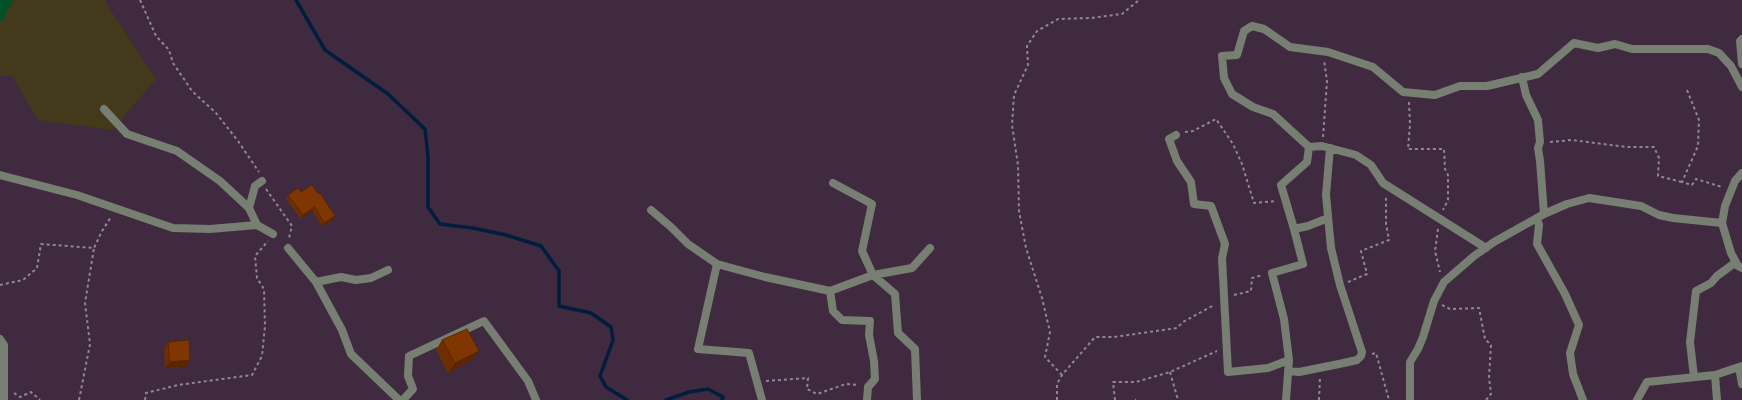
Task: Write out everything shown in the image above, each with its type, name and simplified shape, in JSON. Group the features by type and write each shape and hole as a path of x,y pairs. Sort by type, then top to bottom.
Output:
{"street":[{"path":"1486,248 1383,183 1371,165 1356,155 1326,147 1309,147 1273,114 1253,107 1232,94 1224,78 1222,56 1237,55 1244,31 1252,26 1264,29 1290,47 1328,52 1372,67 1403,92 1435,95 1460,86 1487,86 1538,74 1574,43 1598,48 1615,44 1632,49 1708,49 1719,53 1731,66 1741,84"},
{"path":"1742,40 1740,42 1742,64"},
{"path":"1522,77 1526,95 1538,120 1540,142 1538,148 1540,162 1540,216 1536,244 1565,294 1579,325 1570,353 1573,374 1583,400"},
{"path":"104,109 127,134 178,151 220,181 249,208 257,225"},
{"path":"1176,135 1169,140 1176,161 1191,182 1194,204 1211,206 1225,244 1222,258 1228,372 1268,368 1289,360"},
{"path":"1286,400 1289,360 1284,319 1272,273 1303,264 1281,185 1307,162 1309,147"},
{"path":"1288,371 1299,372 1356,360 1361,356 1362,352 1340,285 1330,248 1326,195 1326,147"},
{"path":"1694,377 1690,342 1696,291 1711,284 1717,276 1739,265 1731,253 1722,223 1725,206 1731,190 1735,181 1742,173"},
{"path":"0,175 77,195 173,228 210,229 257,225 273,234"},
{"path":"249,208 255,186 262,181"},
{"path":"832,183 872,204 862,251 873,275 895,294 898,334 915,349 916,400"},
{"path":"1410,400 1410,362 1418,349 1434,301 1444,282 1474,256 1540,216 1567,204 1589,198 1641,206 1660,215 1673,218 1722,223"},
{"path":"651,210 688,244 717,264 765,277 830,290 873,275 912,268 930,248"},
{"path":"1294,229 1308,226 1328,218"},
{"path":"288,248 316,282 342,330 351,354 399,400"},
{"path":"717,264 698,349 749,353 762,400"},
{"path":"316,282 341,277 356,280 372,278 388,270"},
{"path":"830,290 833,311 842,320 870,321 870,335 875,379 868,386 867,400"},
{"path":"403,400 413,388 408,376 409,356 484,321 528,382 536,400"},
{"path":"0,339 4,345 2,372 4,400"},
{"path":"1637,400 1646,382 1715,375 1741,367 1742,384"},
{"path":"1715,375 1717,400"}],"path":[{"path":"140,0 156,36 168,50 177,69 192,91 216,113 238,141 257,168 269,196 292,226 288,248"},
{"path":"1062,375 1045,357 1050,332 1042,298 1026,248 1019,211 1018,165 1012,125 1014,95 1028,66 1027,46 1037,31 1058,19 1091,18 1122,14 1139,0"},
{"path":"1326,147 1327,81 1323,62 1328,52"},
{"path":"1682,182 1698,146 1699,120 1687,90"},
{"path":"1403,92 1410,103 1408,149 1444,149 1445,169 1448,175 1448,200 1439,218 1436,251 1438,269 1444,282"},
{"path":"1176,135 1192,131 1216,118 1236,151 1254,203 1285,198"},
{"path":"1540,142 1572,140 1627,147 1654,147 1659,158 1658,176 1692,185 1696,179 1731,190"},
{"path":"1340,285 1368,274 1361,251 1389,240 1386,224 1386,199 1388,186"},
{"path":"79,400 90,344 85,303 94,248 102,231 118,210"},
{"path":"145,400 146,393 178,385 252,375 262,356 265,326 264,289 257,278 255,256 273,234"},
{"path":"0,285 23,280 37,268 41,244 94,248"},
{"path":"1057,400 1057,384 1062,375 1095,337 1177,328 1183,322 1218,303 1224,297 1251,291 1252,278 1272,273"},
{"path":"1434,301 1450,310 1479,308 1485,339 1491,345 1489,377 1491,394 1486,400"},
{"path":"1115,400 1113,382 1136,382 1170,372 1226,348"},
{"path":"1361,356 1376,353 1389,400"},
{"path":"1319,400 1320,368"},
{"path":"1170,372 1178,400"},
{"path":"757,382 808,378 807,389 816,394 846,384 868,386"},
{"path":"4,387 20,397 31,392 40,400"}],"green space":[{"path":"0,0 13,0 2,22 0,21"}],"sand":[{"path":"13,0 106,0 106,3 156,79 112,130 38,120 12,76 0,76 0,21 2,22"}],"building":[{"path":"312,185 318,194 320,193 335,216 324,223 315,207 303,215 288,195 298,188 301,192"},
{"path":"467,329 479,351 455,363 442,340"},
{"path":"189,340 190,360 170,362 168,342"}],"waterway":[{"path":"296,0 325,50 388,94 425,129 428,156 428,207 440,224 473,228 506,235 541,246 559,271 559,306 591,313 611,327 613,340 600,376 606,387 627,400"},
{"path":"666,400 689,392 708,389 723,397 722,400"}]}
